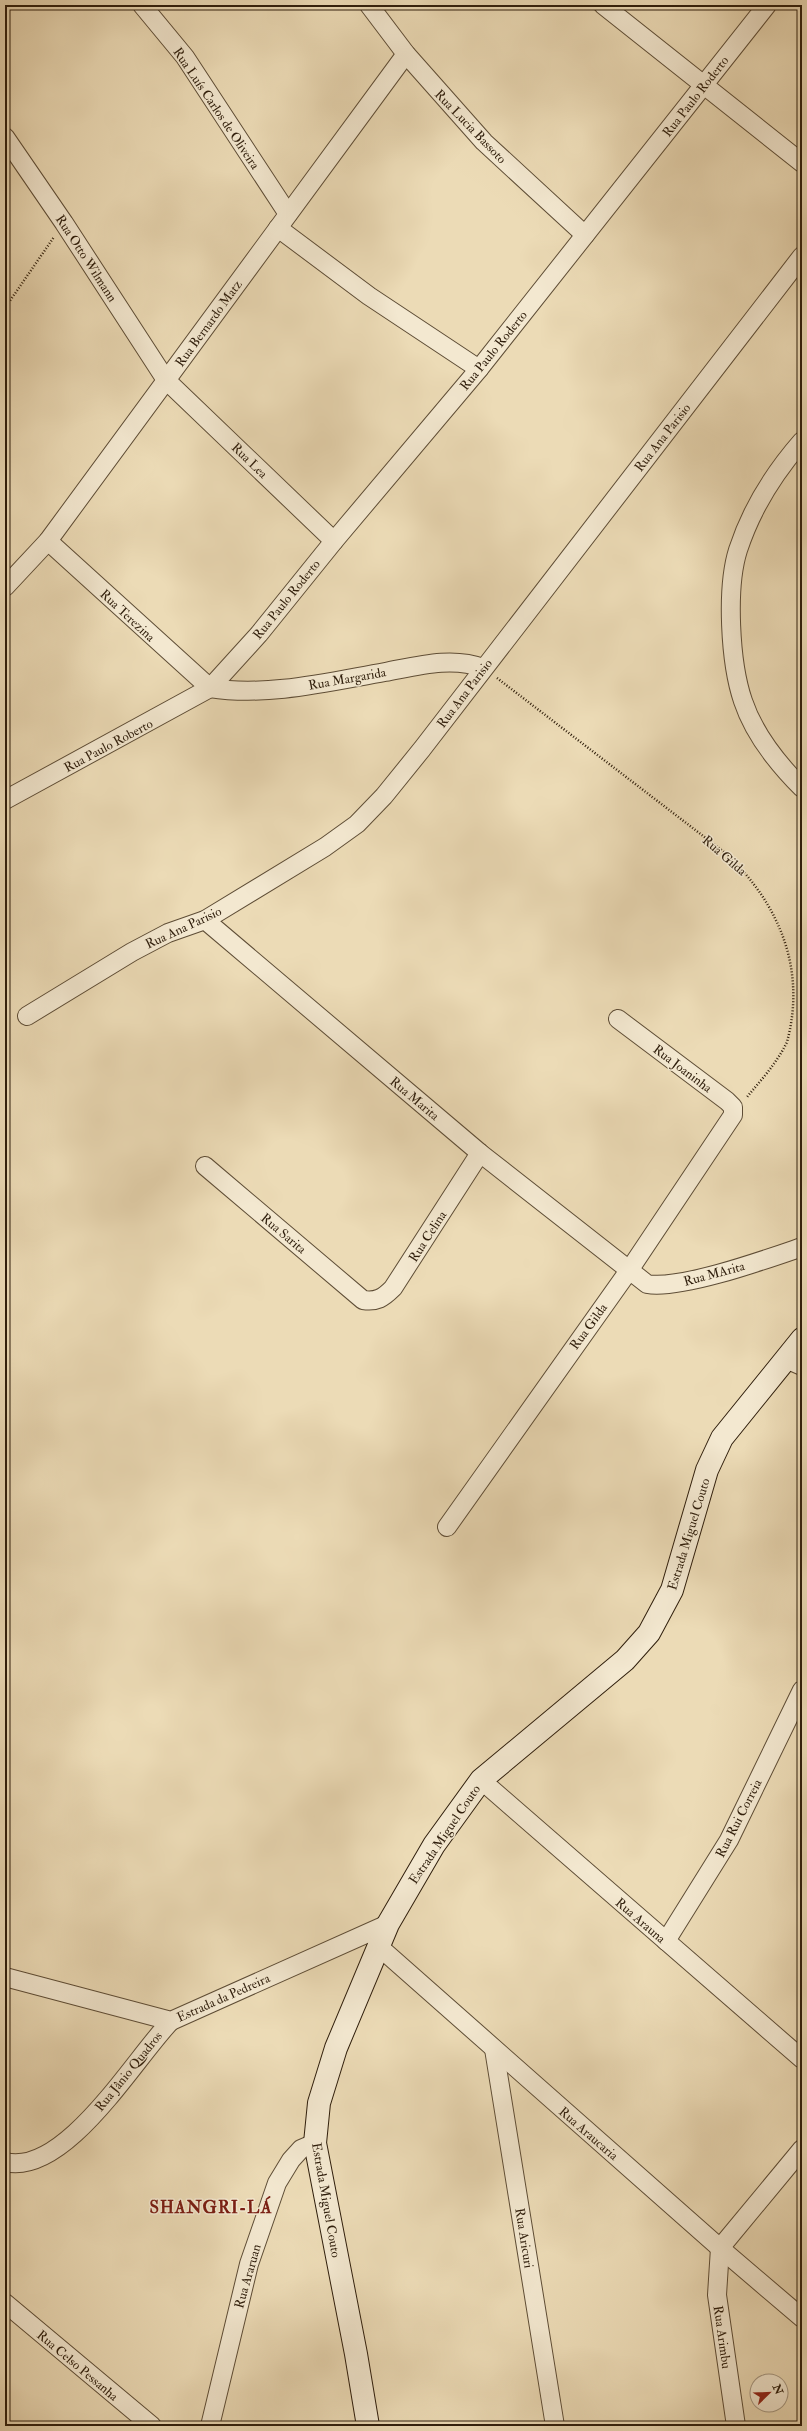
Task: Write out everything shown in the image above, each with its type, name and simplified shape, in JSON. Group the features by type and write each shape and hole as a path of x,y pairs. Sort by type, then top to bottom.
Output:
{"street":[{"name":"Rua Luís Carlos de Oliveira","path":"142,5 184,57 283,221 369,296 479,369"},
{"name":"Rua Lucia Bassoto","path":"368,5 406,54 484,142 585,235"},
{"path":"603,5 802,163"},
{"name":"Rua Paulo Roderto","path":"210,688 259,634 334,541 479,369 768,5"},
{"name":"Rua Bernardo Matz","path":"5,587 48,540 406,54"},
{"name":"Rua Otto Wilmann","path":"5,137 64,223 166,380"},
{"name":"Rua Ana Parisio","path":"27,1016 132,952 168,933 205,920 325,847 357,824 384,796 802,256"},
{"name":"Rua Lea","path":"166,380 334,541"},
{"path":"802,441 782,464 758,502 737,551 731,597 734,658 743,701 764,744 779,765 802,788"},
{"name":"Rua Terezina","path":"48,540 210,688"},
{"name":"Rua Margarida","path":"210,688 235,692 299,687 437,663 468,662 484,668"},
{"name":"Rua Paulo Roberto","path":"5,800 210,688"},
{"name":"Rua Marita","path":"205,920 480,1154 630,1269"},
{"name":"Rua Joaninha","path":"618,1019 733,1107 731,1120"},
{"name":"Rua Gilda","path":"447,1527 630,1269 699,1163 731,1120"},
{"name":"Rua Celina","path":"363,1300 373,1302 382,1299 393,1288 480,1154"},
{"name":"Rua Sarita","path":"205,1166 363,1300"},
{"name":"Rua MArita","path":"630,1269 647,1284 656,1286 709,1275 802,1247"},
{"name":"Estrada Miguel Couto","path":"368,2426 356,2354 315,2143 319,2103 336,2048 377,1945 434,1845 481,1780 625,1660 649,1633 672,1590 707,1470 722,1438 794,1363 802,1339"},
{"name":"Rua Rui Correia","path":"666,1941 729,1840 802,1690"},
{"name":"Rua Arauna","path":"481,1780 802,2059"},
{"name":"Estrada da Pedreira","path":"5,1977 171,2021 388,1924"},
{"name":"Rua Araucaria","path":"377,1945 720,2248 802,2318"},
{"name":"Rua Jânio Quadros","path":"5,2162 18,2165 36,2161 60,2146 87,2122 121,2084 151,2042 171,2021"},
{"name":"Rua Aricuri","path":"494,2049 555,2426"},
{"name":"Rua Araruan","path":"210,2426 249,2264 277,2183 291,2160 301,2149 315,2143"},
{"path":"720,2248 802,2149"},
{"name":"Rua Arimbu","path":"720,2248 717,2295 736,2426"},
{"name":"Rua Celso Pessanha","path":"5,2303 152,2426"}],"path":[{"path":"5,308 64,223"},
{"name":"Rua Gilda","path":"484,668 724,852 750,877 767,897 778,915"},
{"path":"731,1120 770,1069 783,1049 796,1014"}],"district":[{"name":"SHANGRI-LÁ","path":"211,2207"}]}
